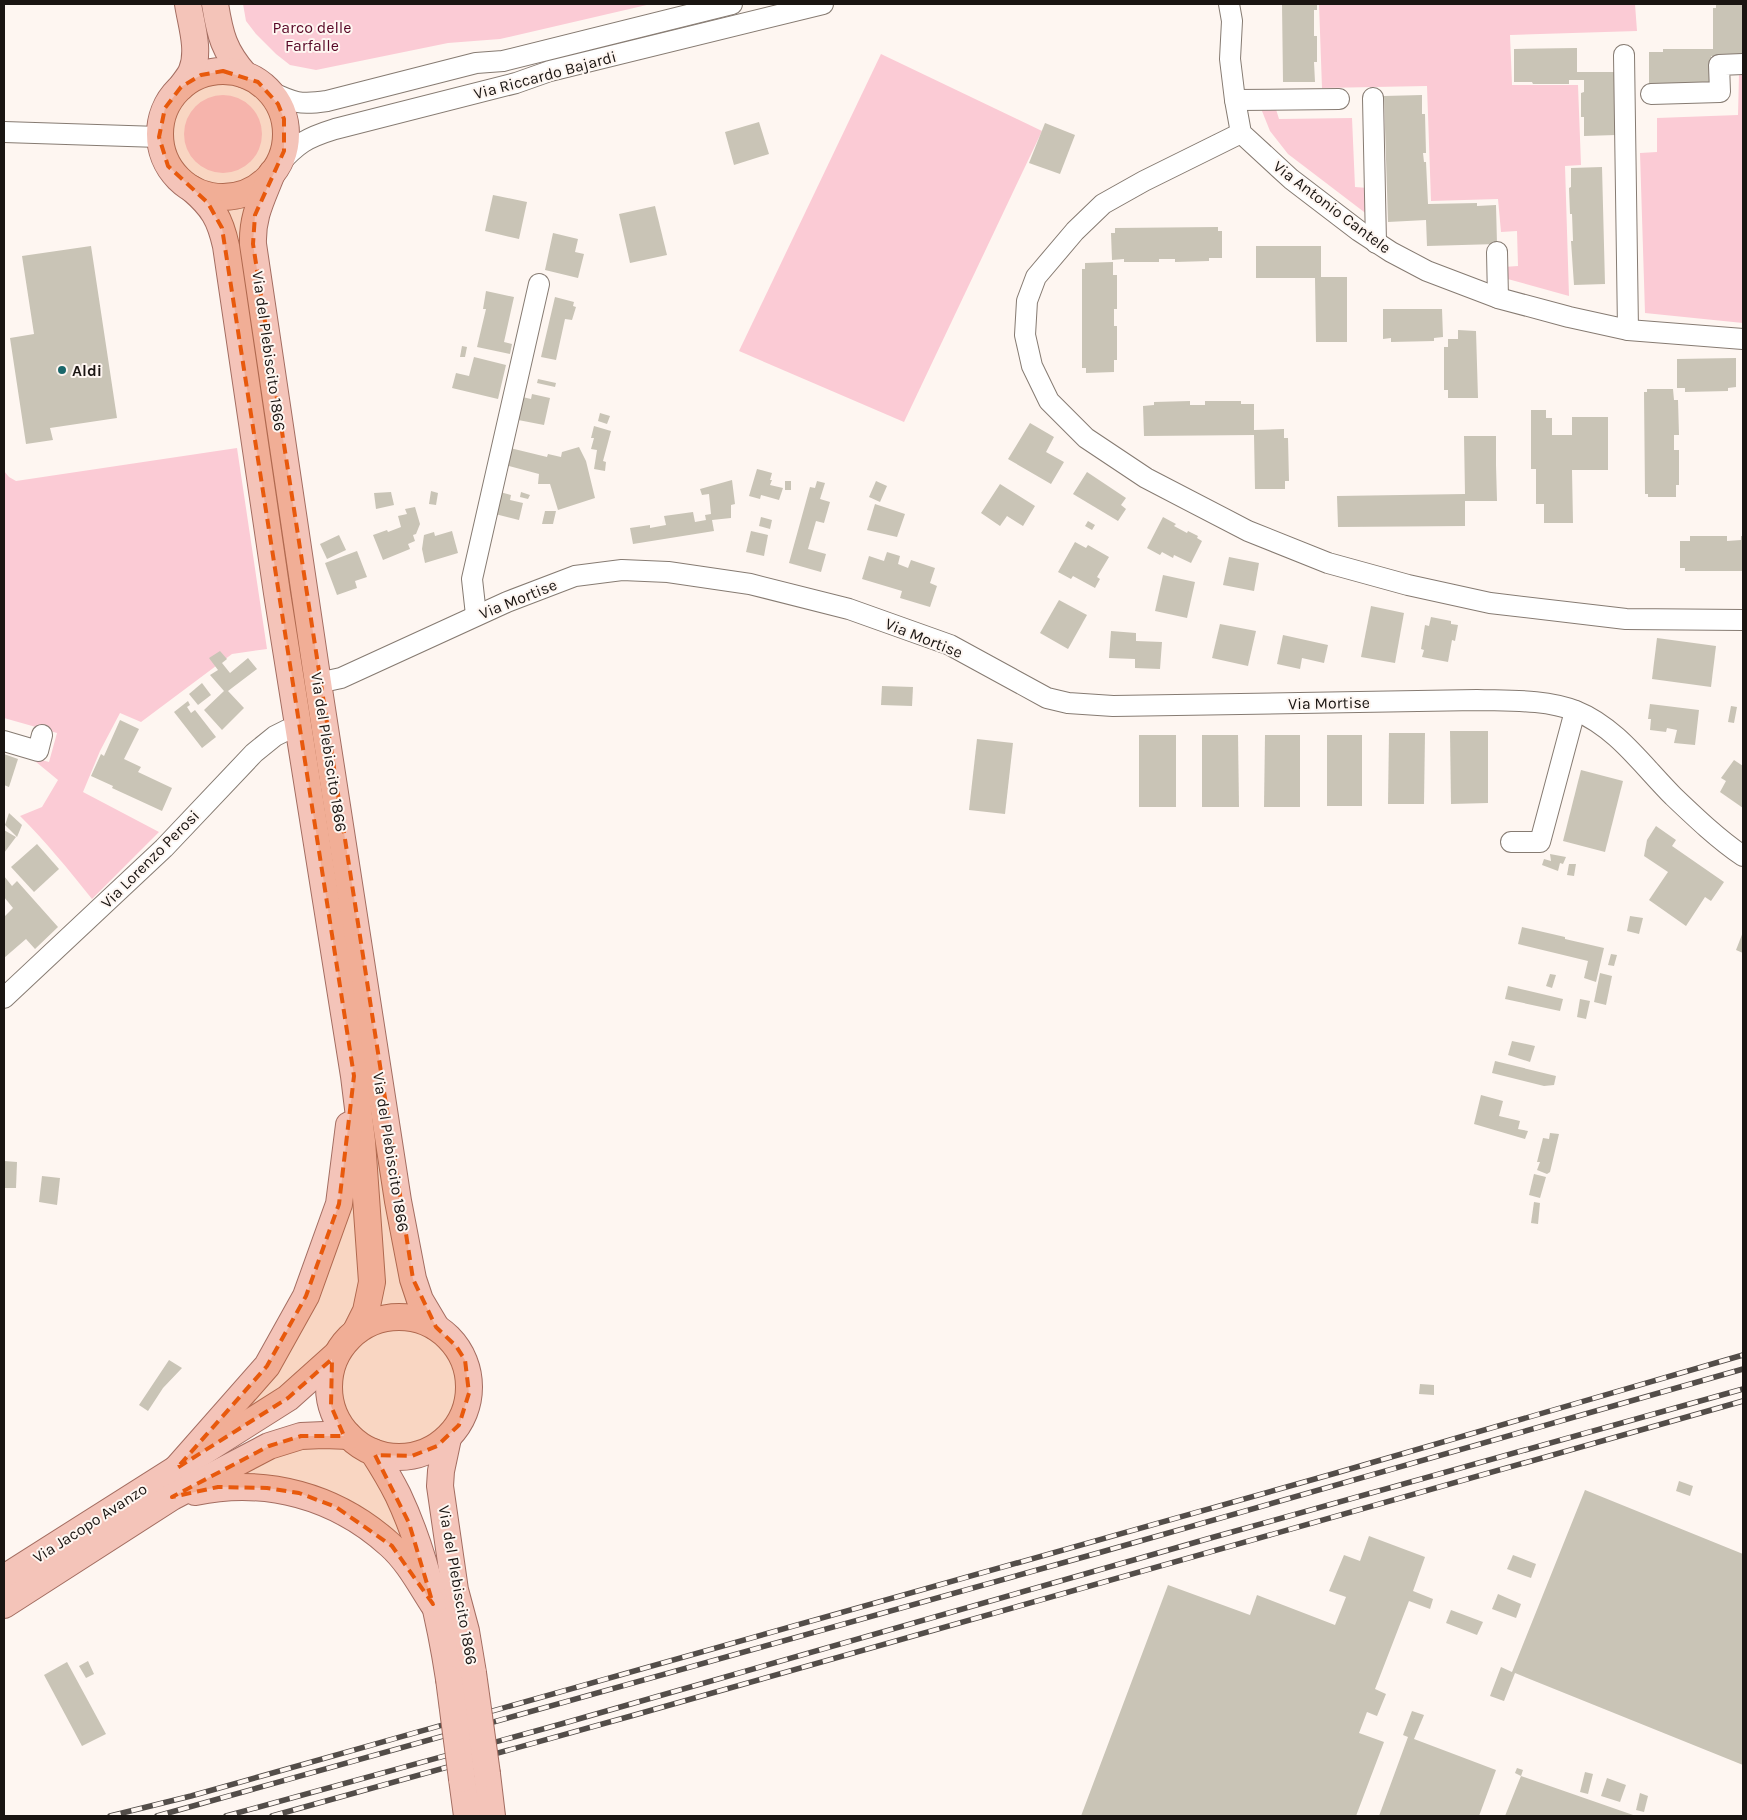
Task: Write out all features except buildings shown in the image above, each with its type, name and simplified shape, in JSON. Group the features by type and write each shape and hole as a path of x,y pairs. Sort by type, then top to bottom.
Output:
{"main road":[{"path":"181,86 201,75 223,71 245,75 269,91 278,104 286,135 284,150 275,169 259,185 243,194 226,197 208,196 192,189 178,179 168,166 159,137 161,120 172,96 192,71 194,60 195,47 188,4"},
{"path":"216,4 223,42 232,61 245,75"},
{"name":"Via del Plebiscito 1866","path":"275,169 255,216 252,228 253,244 398,1201 412,1280 420,1300 436,1327"},
{"name":"Via del Plebiscito 1866","path":"192,189 208,203 216,214 222,228 226,246 354,1076 362,1141 372,1282 366,1312 356,1331"},
{"name":"Via Jacopo Avanzo","path":"177,1468 267,1366 306,1296 338,1204 354,1076"},
{"path":"404,1317 420,1320 436,1327 447,1335 456,1346 464,1360 469,1376 469,1393 466,1409 458,1425 448,1438 437,1446 412,1456 399,1457 373,1452 360,1446 338,1422 331,1406 328,1389 330,1372 336,1355 344,1342 370,1322 387,1318 404,1317"},
{"name":"Via Jacopo Avanzo","path":"4,1578 288,1398 336,1355"},
{"name":"Via Jacopo Avanzo","path":"4,1605 172,1497 269,1446 301,1436 324,1434 349,1436"},
{"name":"Via del Plebiscito 1866","path":"448,1438 440,1486 455,1590 466,1631 461,1676"},
{"name":"Via del Plebiscito 1866","path":"373,1452 398,1496 409,1523 443,1636 461,1676"},
{"name":"Via Jacopo Avanzo","path":"172,1497 218,1487 266,1488 299,1493 336,1507 366,1525 392,1546 408,1565 434,1604"},
{"path":"461,1676 474,1777 492,1816"},
{"path":"467,1816 474,1777"}],"street":[{"name":"Via Riccardo Bajardi","path":"269,91 289,100 305,104 328,101 476,63 503,61 732,4"},
{"name":"Via Riccardo Bajardi","path":"275,169 294,148 313,136 335,129 516,83 550,72 822,4"},
{"path":"1233,9 1230,59 1241,133 1144,181 1103,204 1075,231 1036,277 1027,301 1026,335 1032,366 1049,401 1086,438 1146,478 1248,531 1328,563 1408,585 1490,603 1626,619 1743,620"},
{"path":"1624,55 1628,330"},
{"path":"1652,94 1720,92 1719,65 1743,64"},
{"path":"1373,98 1376,243"},
{"path":"1235,100 1339,99"},
{"path":"4,132 159,137"},
{"name":"Via Antonio Cantele","path":"1241,133 1290,179 1359,231 1391,252 1427,271 1498,298 1628,330 1743,339"},
{"path":"1497,252 1498,298"},
{"path":"476,615 472,579 540,284"},
{"name":"Via Mortise","path":"318,683 341,678 476,615 575,576 622,570 668,572 750,584 849,609 950,645 1047,698 1068,703 1113,706 1477,700 1526,702 1558,706 1575,711 1591,719 1621,741 1707,828 1743,856"},
{"path":"1511,842 1540,842 1575,711"},
{"name":"Via Lorenzo Perosi","path":"4,998 164,848 254,752 275,736 287,730 299,728"},
{"path":"4,741 38,750 42,735"}],"highlighted area":[{"path":"223,71 258,82 278,104 284,119 284,151 255,215 253,244 413,1279 436,1327 456,1346 465,1360 469,1393 459,1425 437,1446 412,1456 375,1455 409,1523 433,1604 392,1546 336,1507 299,1493 267,1488 218,1487 172,1497 269,1446 301,1436 344,1436 331,1406 332,1359 288,1398 177,1468 267,1366 306,1296 339,1204 354,1076 222,228 208,203 168,166 159,137 165,108 181,87 201,75"}],"green space":[{"name":"Parco delle Farfalle","path":"243,4 651,4 500,39 448,43 316,70 290,65 276,54 246,21"},
{"path":"1319,4 1635,4 1637,31 1510,35 1512,85 1578,85 1581,165 1565,166 1569,296 1504,278 1503,267 1518,266 1517,231 1501,232 1498,199 1431,201 1427,86 1322,88"},
{"path":"881,54 1042,131 904,422 739,351"},
{"path":"1739,74 1743,74 1743,323 1645,313 1640,153 1657,152 1657,118 1738,115"},
{"path":"215,95 231,95 245,101 256,112 262,126 262,142 256,156 245,167 231,173 215,173 201,167 190,156 184,142 184,126 190,112 201,101"},
{"path":"1260,106 1275,106 1279,119 1352,118 1355,187 1368,188 1368,215 1288,154 1270,131"},
{"path":"237,448 267,649 232,654 141,722 120,713 100,751 83,792 159,832 92,899 57,856 20,816 42,807 58,780 30,757 49,762 57,733 4,718 4,471 16,481"}],"railway":[{"path":"110,1816 191,1796 1336,1473 1743,1355"},
{"path":"157,1816 1098,1553 1743,1369"},
{"path":"226,1816 561,1724 1214,1537 1743,1389"},
{"path":"272,1816 1743,1401"}],"place":[{"name":"Aldi","path":"62,370"}]}
